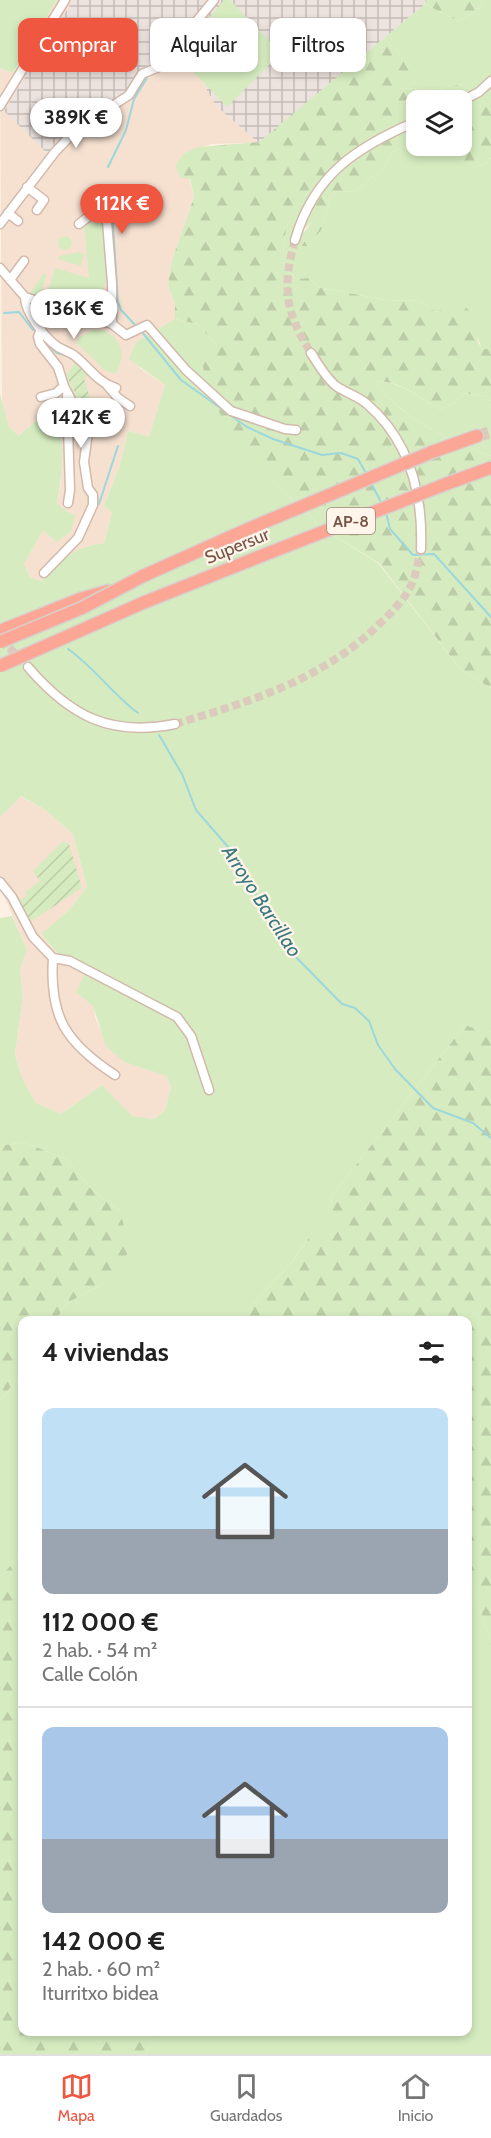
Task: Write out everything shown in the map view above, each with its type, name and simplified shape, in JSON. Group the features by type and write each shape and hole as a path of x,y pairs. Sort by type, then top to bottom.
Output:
{"highway":[{"name":"Supersur","path":"0,642 82,608 110,591 248,530 477,436"},
{"name":"Supersur","path":"0,666 145,602 490,468"},
{"name":"AP-8","path":"0,631 80,599 110,591"}],"street":[{"path":"0,106 65,0"},
{"path":"0,224 27,187 76,130 129,95 142,74 159,67 214,0"},
{"path":"472,96 491,81"},
{"path":"295,240 312,198 325,180 364,146 406,126"},
{"path":"27,187 44,200 37,210"},
{"path":"79,224 98,209 106,208 112,283 112,324"},
{"path":"8,213 18,221"},
{"path":"10,280 24,261"},
{"path":"0,268 25,297 112,324 126,335 147,325 186,370 231,411 285,429 296,430"},
{"path":"25,297 25,305 41,329 57,346 74,356 111,386 117,398 130,406"},
{"path":"41,329 38,336 40,344 58,367 65,389 88,432 84,462 88,488 93,495 93,505 78,538 44,573"},
{"path":"311,353 334,385 368,405 385,423 405,455 419,493 422,517 421,549"},
{"path":"41,397 65,389"},
{"path":"65,389 70,490 68,503"},
{"path":"28,666 57,698 96,721 137,728 176,724"},
{"path":"0,882 12,897 33,937 53,958 70,961 177,1017 191,1036 209,1090"},
{"path":"53,958 50,985 63,1026 75,1045 115,1075"}],"shaded area":[{"path":"57,0 73,0 62,18 46,18"},
{"path":"73,0 426,0 425,4 366,53 366,18 270,18 270,72 344,72 259,143 216,106 197,72 258,72 258,18 150,18 150,63 140,71 128,91 76,127 47,153 4,111 28,72 138,72 138,18 62,18"},
{"path":"150,63 150,72 197,72 216,106 259,143 211,144 183,154 194,197 171,263 168,285 175,305 175,319 136,342 140,368 165,385 149,438 128,431 120,465 104,506 112,512 104,543 88,546 64,559 51,574 41,581 30,577 24,564 57,504 61,482 62,425 58,418 41,416 19,436 9,427 2,407 0,68 14,73 18,66 18,72 28,72 4,110 76,127 128,91 140,71"},
{"path":"20,796 44,809 73,834 87,887 69,910 41,935 57,953 72,956 89,965 95,1017 104,1038 124,1062 166,1076 171,1087 165,1110 154,1119 132,1117 102,1085 61,1114 35,1102 22,1077 15,1055 23,996 20,970 27,949 0,887 0,817"}],"green space":[{"path":"0,0 57,0 46,18 18,18 18,65 13,73 0,68"},
{"path":"224,0 230,0 247,18 209,18"},
{"path":"426,0 484,0 475,12 458,21 425,4"},
{"path":"484,0 491,0 491,88 479,98 472,93 472,90 460,84 439,89 395,88 403,60 398,51 384,38 425,4 458,21 475,12"},
{"path":"258,29 270,42 270,64 227,107 193,72 258,72"},
{"path":"384,38 398,51 410,72 396,88 439,89 460,84 468,90 406,90 406,145 392,152 382,172 370,178 361,188 350,192 338,191 330,199 322,229 308,246 302,246 299,239 311,223 311,212 320,196 313,185 298,204 289,222 284,242 283,266 296,279 309,278 318,287 385,300 420,301 436,312 460,302 476,317 478,342 482,349 491,349 491,401 488,397 465,393 453,404 441,410 400,386 373,382 400,408 427,427 491,456 491,688 461,670 379,563 323,529 272,479 229,429 209,395 202,362 218,346 197,324 175,319 175,305 168,285 171,263 194,197 190,179 181,178 175,166 183,154 198,147 259,142 343,72 366,72 366,53"},
{"path":"491,88 491,158 485,164 474,168 455,156 472,156 472,93 479,98"},
{"path":"406,145 406,156 454,156 463,158 474,168 485,164 491,158 491,349 482,350 476,332 452,307 436,312 420,301 385,300 318,287 309,278 296,279 283,266 284,242 289,222 298,204 313,184 320,196 311,212 311,223 303,230 308,246 322,229 330,199 338,191 350,192 361,188 370,178 382,172 392,152"},
{"path":"103,222 108,273 98,314 46,298 55,268 89,278 84,224"},
{"path":"62,236 68,236 72,243 68,250 62,250 58,246 58,240"},
{"path":"79,252 84,254 81,266 58,259 59,256"},
{"path":"44,273 47,274 40,296 30,293"},
{"path":"175,319 197,324 218,346 272,479 323,529 378,563 461,670 491,688 491,1031 486,1034 465,1025 331,1197 336,1234 309,1237 291,1263 242,1316 59,1316 67,1303 106,1282 120,1211 89,1187 68,1160 24,1142 0,1146 0,918 12,916 27,949 20,970 23,996 15,1055 22,1077 35,1102 61,1114 102,1085 132,1116 154,1119 165,1110 171,1087 166,1076 124,1062 106,1046 93,1006 76,992 89,965 72,956 57,953 41,934 69,910 87,887 73,834 44,809 21,796 0,817 0,394 9,427 19,436 41,416 52,413 61,430 62,456 57,504 75,516 71,531 57,542 43,530 24,564 30,577 41,581 72,553 104,543 112,512 104,506 120,465 128,431 149,437 165,385 129,359 136,342"},
{"path":"93,330 106,331 119,345 121,362 115,374 106,371 76,343 80,337"},
{"path":"75,363 88,375 84,379 90,398 80,404 66,375"},
{"path":"372,381 400,386 441,410 453,404 465,393 488,397 491,401 491,456 427,427 399,407"},
{"path":"63,841 69,844 82,888 30,922 16,902 27,896 25,892 40,881 33,871"},
{"path":"465,1025 486,1033 491,1031 491,1643 472,1586 472,1316 242,1316 291,1263 310,1236 335,1234 331,1197"},
{"path":"24,1142 68,1160 89,1187 120,1211 130,1250 106,1282 67,1303 59,1316 18,1316 18,1377 0,1401 0,1146"},
{"path":"18,1377 18,1557 0,1577 0,1401"},
{"path":"18,1557 18,2036 155,2036 146,2054 0,2054 0,1577"},
{"path":"472,1586 491,1643 491,2054 146,2054 155,2036 472,2036"}],"waterway":[{"path":"108,167 126,130 134,99 147,78"},
{"path":"112,209 118,302 121,310 138,328"},
{"name":"Arroyo Barcillao","path":"4,313 19,312 33,330"},
{"path":"142,332 181,380 247,427 273,439 322,455 341,453 358,459 367,475"},
{"name":"Arroyo Barcillao","path":"43,341 57,353 68,356"},
{"name":"Arroyo Barcillao","path":"99,504 118,446"},
{"path":"371,483 382,504"},
{"path":"386,512 390,529 413,555 434,554 491,617"},
{"name":"Arroyo Barcillao","path":"68,649 138,713"},
{"name":"Arroyo Barcillao","path":"159,735 182,774 196,810 229,848 287,948 342,1004 355,1008 369,1021 378,1045 395,1069 433,1108 473,1123 491,1138"}],"tunnel":[{"path":"295,240 288,272 288,299 296,325 311,353"},
{"path":"477,436 491,432"},
{"path":"175,724 282,688 307,676 354,646 387,617 406,594 414,577 421,549"},
{"path":"1,639 28,667"}]}
